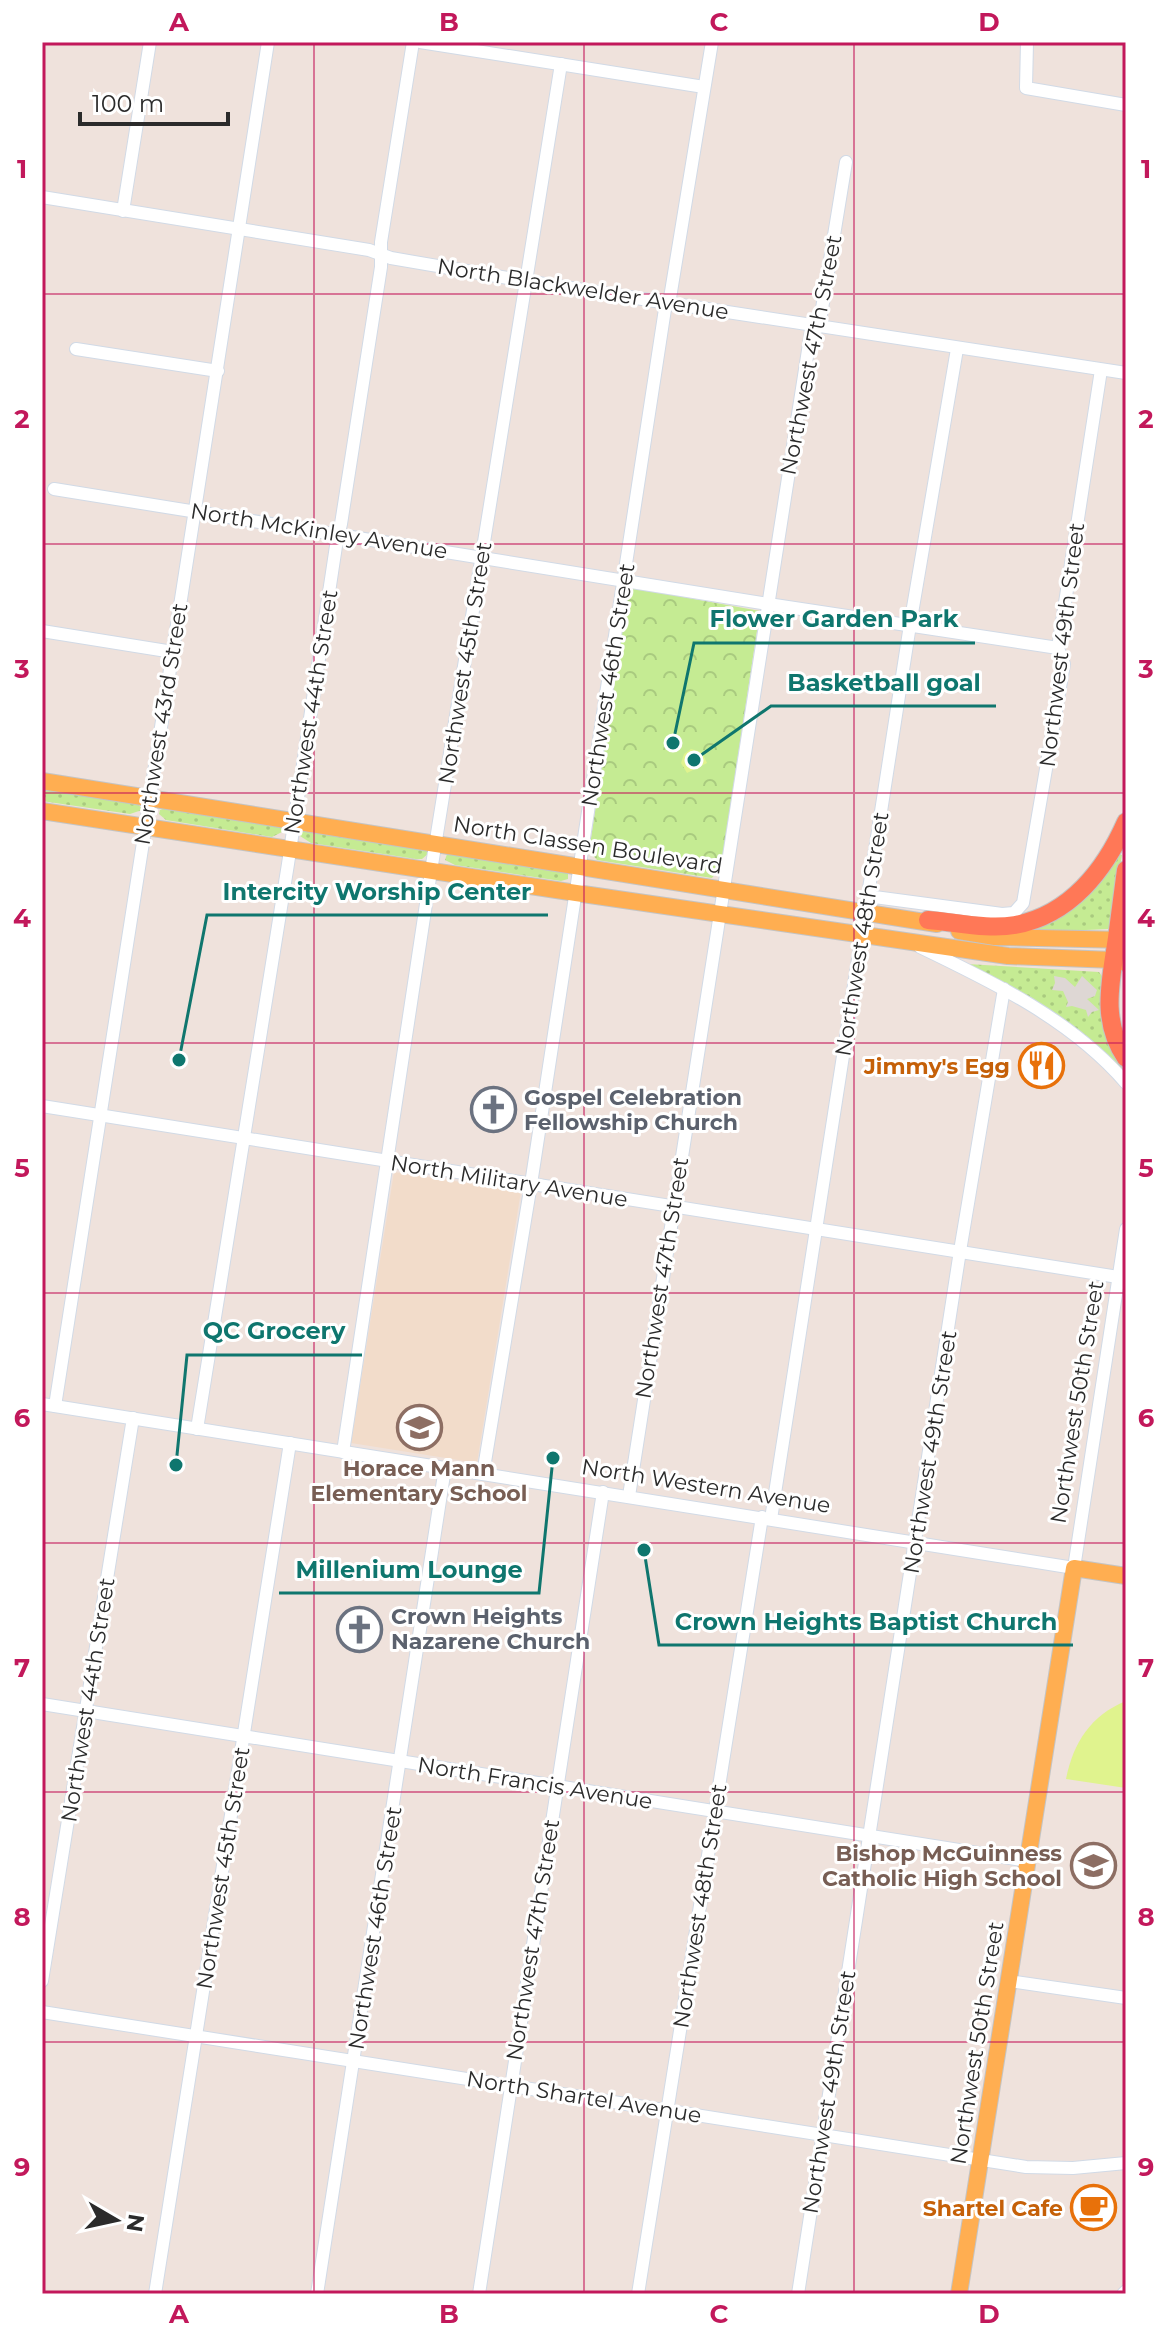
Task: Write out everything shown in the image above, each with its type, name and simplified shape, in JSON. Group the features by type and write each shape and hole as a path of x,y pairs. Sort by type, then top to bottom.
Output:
{"highway":[{"path":"928,920 998,926 1023,923 1049,913 1091,880 1105,862 1126,822"},
{"path":"1126,870 1120,962 1108,993 1109,1015 1119,1048 1126,1058"}],"main road":[{"name":"North Classen Boulevard","path":"42,781 724,889 866,904 964,932 995,937 1122,940"},
{"path":"42,811 1008,956 1120,962"},
{"name":"North Western Avenue","path":"1074,1568 1126,1576"},
{"name":"Northwest 50th Street","path":"959,2294 1074,1568"}],"street":[{"path":"123,211 150,42"},
{"name":"Northwest 43rd Street","path":"49,1405 151,798 268,42"},
{"name":"Northwest 44th Street","path":"197,1429 379,282 381,242 413,42"},
{"path":"420,42 704,87"},
{"name":"Northwest 46th Street","path":"483,1474 531,1184 665,309 669,304 712,42"},
{"path":"1027,42 1026,88 1126,105"},
{"name":"Northwest 45th Street","path":"343,1452 431,871 561,64"},
{"name":"Northwest 47th Street","path":"629,1496 811,331 819,327 846,162"},
{"name":"North Blackwelder Avenue","path":"42,197 369,250 381,255 525,281 1126,373"},
{"path":"76,349 218,371"},
{"name":"Northwest 48th Street","path":"638,2294 715,1812 818,1229 861,934 957,349"},
{"name":"Northwest 49th Street","path":"866,904 1002,914 1014,913 1023,903 1064,664 1058,648 1101,370"},
{"name":"North McKinley Avenue","path":"54,489 1058,648"},
{"path":"42,631 173,652"},
{"path":"910,942 1037,1008 1088,1046 1126,1083"},
{"name":"Northwest 49th Street","path":"798,2294 960,1251 1004,989"},
{"name":"North Military Avenue","path":"42,1106 1118,1277"},
{"name":"Northwest 50th Street","path":"1074,1568 1120,1303 1118,1277 1126,1229"},
{"name":"North Western Avenue","path":"49,1405 1074,1568"},
{"name":"Northwest 44th Street","path":"42,1981 133,1418"},
{"name":"Northwest 45th Street","path":"155,2294 290,1443"},
{"name":"Northwest 46th Street","path":"317,2294 445,1468"},
{"name":"Northwest 47th Street","path":"479,2294 603,1492"},
{"name":"North Francis Avenue","path":"42,1704 1028,1861"},
{"path":"1009,1981 1126,1998"},
{"name":"North Shartel Avenue","path":"42,2012 980,2160 1047,2169 1126,2163"}],"shaded area":[{"path":"1054,976 1065,978 1075,987 1082,976 1097,990 1095,996 1087,999 1099,1010 1088,1017 1086,1010 1066,1007 1068,1002 1063,991 1052,990"},
{"path":"394,1172 521,1191 477,1463 351,1443"}],"green space":[{"path":"634,588 760,611 721,867 712,878 597,860 589,851 628,593"},
{"path":"691,749 702,752 707,763 687,773 681,763 684,754"},
{"path":"42,787 138,803 142,810 130,814 42,801"},
{"path":"168,807 281,826 284,831 272,837 166,820 159,814 160,810"},
{"path":"306,830 426,849 429,853 422,859 416,859 311,843 300,836"},
{"path":"447,854 563,870 568,874 568,879 561,881 455,865 445,860"},
{"path":"1118,854 1122,855 1108,929 1019,933"},
{"path":"967,964 1099,972 1104,979 1109,1035 1126,1076 1036,1001"},
{"path":"1126,1701 1126,1788 1066,1779 1073,1754 1093,1722"}],"place":[{"name":"Flower Garden Park","path":"673,743"},
{"name":"Basketball goal","path":"694,760"},
{"name":"Intercity Worship Center","path":"179,1060"},
{"name":"Jimmy's Egg","path":"1041,1066"},
{"name":"Gospel Celebration Fellowship Church","path":"493,1110"},
{"name":"Horace Mann Elementary School","path":"419,1427"},
{"name":"Millenium Lounge","path":"553,1458"},
{"name":"QC Grocery","path":"176,1465"},
{"name":"Crown Heights Baptist Church","path":"644,1550"},
{"name":"Crown Heights Nazarene Church","path":"360,1629"},
{"name":"Bishop McGuinness Catholic High School","path":"1093,1866"},
{"name":"Shartel Cafe","path":"1094,2208"}]}
